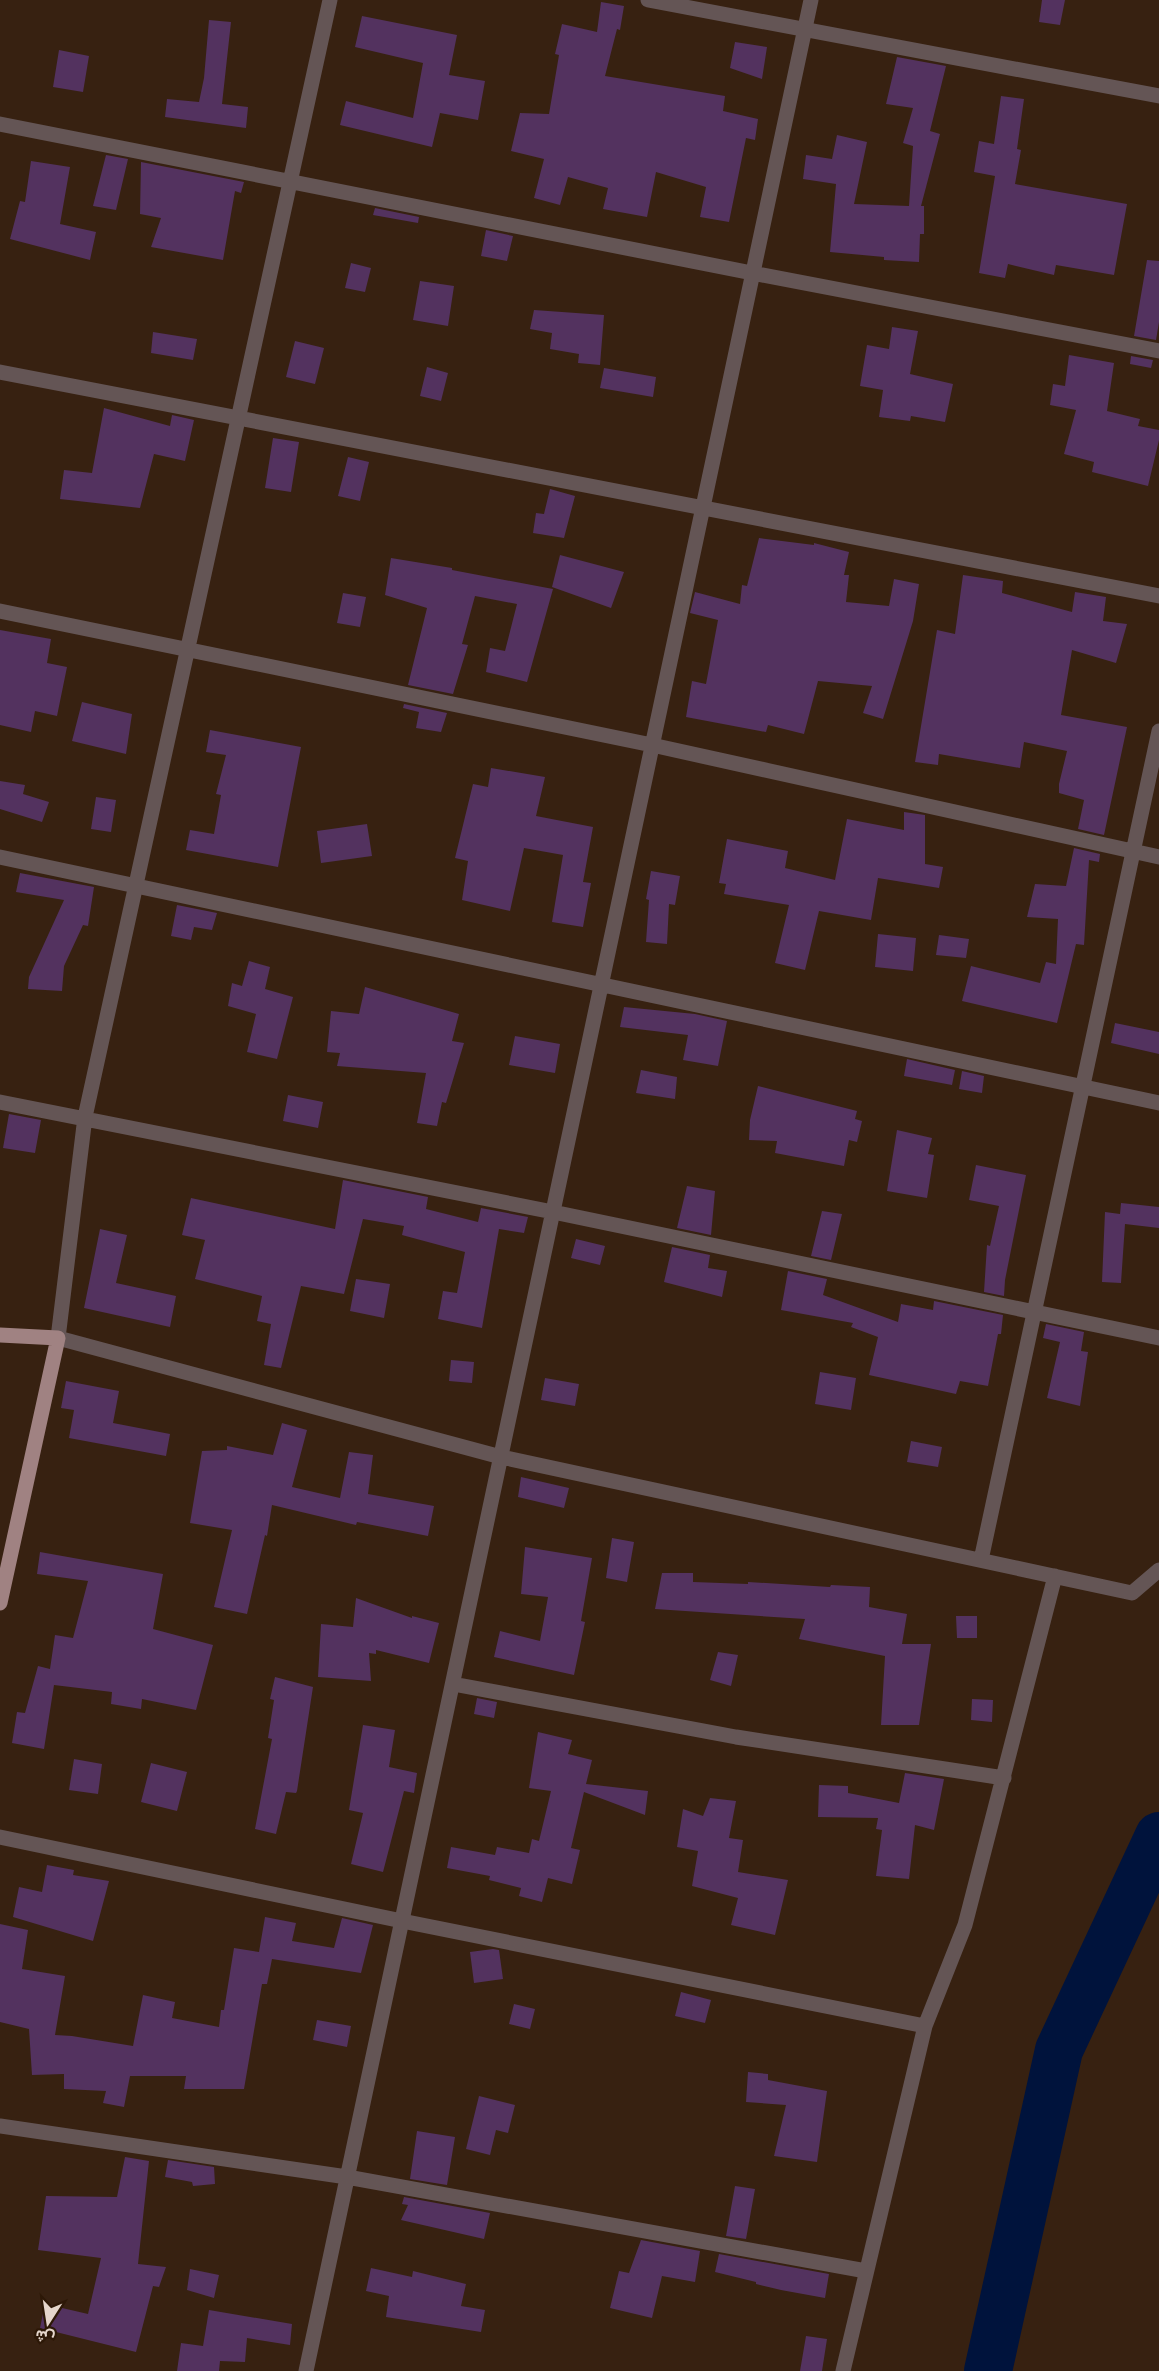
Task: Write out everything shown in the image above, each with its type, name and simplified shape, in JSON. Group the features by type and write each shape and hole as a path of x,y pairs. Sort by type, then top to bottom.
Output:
{"main road":[{"path":"0,1335 58,1338 0,1603"}],"street":[{"path":"330,0 85,1118 58,1338 501,1457 1132,1593 1159,1570"},
{"path":"648,0 1159,96"},
{"path":"306,2371 811,0"},
{"path":"0,124 1159,351"},
{"path":"0,372 1159,596"},
{"path":"0,611 652,745 1159,857"},
{"path":"981,1560 1159,731"},
{"path":"0,857 1159,1103"},
{"path":"0,1102 553,1212 1159,1338"},
{"path":"843,2371 926,2026 965,1925 1055,1576"},
{"path":"453,1684 736,1737 1004,1778"},
{"path":"0,1837 402,1921 926,2026"},
{"path":"0,2126 347,2177 866,2271"}],"building":[{"path":"1042,0 1065,0 1060,25 1039,22"},
{"path":"601,2 624,6 620,30 617,29 605,76 725,96 723,111 758,119 755,140 746,138 729,222 700,217 706,187 656,172 647,217 603,209 608,188 568,177 560,205 534,198 544,159 511,151 520,113 549,114 559,55 555,54 562,24 597,32"},
{"path":"362,16 457,35 449,75 485,81 478,120 440,113 432,147 340,125 346,101 413,118 423,63 355,47"},
{"path":"209,20 231,22 222,104 248,107 246,128 165,117 167,99 199,102 204,78"},
{"path":"735,42 767,47 762,79 730,68"},
{"path":"59,50 89,56 83,92 53,87"},
{"path":"897,57 946,66 930,131 940,134 921,206 924,206 924,234 920,234 919,262 884,260 884,257 830,252 836,184 803,179 806,155 832,159 837,135 867,142 854,204 909,206 913,146 903,143 913,108 886,104"},
{"path":"1001,96 1024,99 1017,149 1021,150 1015,184 1127,204 1114,275 1056,265 1054,275 1008,264 1005,278 979,273 995,176 974,172 979,141 994,144"},
{"path":"106,155 128,159 116,210 93,206"},
{"path":"31,161 70,167 60,224 96,232 90,260 10,239 20,201 25,202"},
{"path":"141,162 244,182 241,193 235,191 223,260 151,247 161,218 140,214"},
{"path":"375,208 419,217 418,223 373,215"},
{"path":"486,230 513,236 507,261 481,256"},
{"path":"1147,260 1159,261 1159,322 1156,340 1134,336"},
{"path":"351,263 371,268 365,292 345,288"},
{"path":"420,281 454,286 448,326 413,320"},
{"path":"534,310 604,315 600,365 578,363 579,354 550,349 552,333 530,329"},
{"path":"892,327 918,331 910,374 953,384 945,422 911,416 910,421 879,417 883,390 860,386 867,345 889,349"},
{"path":"153,332 197,339 193,360 151,353"},
{"path":"295,341 324,348 315,384 286,377"},
{"path":"1069,355 1114,363 1107,411 1140,419 1138,426 1159,430 1159,440 1148,486 1092,472 1094,462 1064,454 1076,410 1050,405 1053,384 1065,386"},
{"path":"1131,356 1153,360 1151,368 1130,364"},
{"path":"427,367 448,373 441,401 420,396"},
{"path":"604,368 656,377 653,397 600,388"},
{"path":"104,408 170,426 172,415 194,420 185,461 154,454 140,508 60,499 64,470 92,473"},
{"path":"273,438 299,442 291,492 265,488"},
{"path":"348,457 369,462 360,501 338,496"},
{"path":"550,489 575,496 564,538 533,533 536,513 544,514"},
{"path":"759,538 814,545 814,543 849,552 844,575 849,575 846,602 889,606 894,579 919,584 913,621 883,719 863,713 872,686 818,681 804,734 768,725 766,732 686,717 692,681 706,684 718,620 690,613 695,592 740,604 742,585 747,586"},
{"path":"560,555 624,572 611,608 552,587"},
{"path":"391,558 553,589 527,682 486,672 490,648 505,651 517,604 475,596 462,644 468,645 453,694 408,685 427,608 385,595"},
{"path":"963,575 1003,581 1002,593 1072,612 1075,592 1106,597 1103,621 1127,624 1116,663 1072,650 1061,715 1127,727 1104,835 1078,829 1084,800 1059,793 1067,751 1024,742 1020,768 939,754 938,765 915,762 937,630 955,634"},
{"path":"343,593 366,597 360,627 337,623"},
{"path":"0,630 51,639 47,663 67,667 57,716 35,711 31,732 0,725"},
{"path":"82,702 132,714 126,754 72,741"},
{"path":"404,704 447,713 441,732 416,728 419,712 403,708"},
{"path":"210,730 301,747 278,867 186,850 190,830 214,834 221,795 216,794 226,755 206,752"},
{"path":"491,768 545,777 536,816 593,827 583,882 591,883 583,927 552,922 563,855 524,848 510,911 462,900 468,861 455,858 473,784 488,787"},
{"path":"0,781 25,785 23,794 49,802 42,822 0,809"},
{"path":"96,797 116,800 111,832 91,829"},
{"path":"904,812 925,815 925,864 943,867 939,888 878,878 871,920 819,911 805,970 775,963 789,905 724,894 726,884 719,883 727,839 788,851 785,868 835,880 847,819 904,830"},
{"path":"367,824 372,856 321,863 317,831"},
{"path":"1074,848 1100,854 1099,862 1089,860 1084,945 1076,944 1057,1023 962,1001 971,966 1040,983 1046,962 1056,964 1058,919 1027,917 1035,884 1066,886"},
{"path":"651,871 680,876 675,905 669,904 667,944 646,942 649,900 646,899"},
{"path":"20,873 94,887 88,926 83,925 64,966 62,991 28,989 29,977 64,900 16,892"},
{"path":"177,905 217,913 212,930 194,927 191,940 171,936"},
{"path":"878,934 916,938 913,971 875,967"},
{"path":"939,935 969,939 966,958 936,955"},
{"path":"249,961 270,967 265,989 293,997 277,1059 247,1052 256,1014 228,1006 232,983 242,986"},
{"path":"365,987 459,1014 452,1041 464,1043 446,1103 442,1102 437,1126 417,1123 426,1073 337,1066 340,1053 327,1052 331,1011 359,1014"},
{"path":"624,1007 695,1014 727,1021 718,1066 683,1060 688,1035 620,1027"},
{"path":"1115,1023 1159,1032 1159,1054 1111,1043"},
{"path":"515,1036 560,1044 555,1073 509,1065"},
{"path":"907,1059 955,1070 952,1085 904,1076"},
{"path":"641,1070 677,1077 675,1099 636,1093"},
{"path":"962,1071 984,1076 982,1093 959,1089"},
{"path":"758,1086 857,1111 855,1119 862,1121 857,1142 849,1140 844,1166 775,1153 777,1141 749,1140 750,1120"},
{"path":"288,1095 323,1102 318,1128 283,1121"},
{"path":"9,1114 41,1120 35,1153 3,1148"},
{"path":"897,1130 932,1138 928,1154 934,1155 927,1198 887,1191"},
{"path":"976,1165 1026,1175 1005,1280 1004,1296 984,1292 987,1245 990,1246 999,1206 969,1200"},
{"path":"343,1180 428,1197 426,1209 478,1222 481,1208 528,1217 524,1233 499,1229 482,1328 438,1319 443,1291 457,1293 465,1252 402,1235 404,1226 363,1219 344,1294 301,1286 281,1368 264,1365 271,1324 257,1321 262,1296 195,1279 205,1240 182,1235 191,1198 335,1229"},
{"path":"687,1186 715,1191 711,1235 677,1228"},
{"path":"1121,1203 1159,1207 1159,1228 1125,1224 1121,1283 1102,1282 1105,1212 1120,1214"},
{"path":"822,1211 842,1214 831,1260 811,1256"},
{"path":"100,1229 127,1235 116,1283 176,1296 170,1327 84,1308"},
{"path":"576,1239 605,1246 600,1265 571,1258"},
{"path":"672,1247 710,1255 708,1268 727,1271 722,1297 664,1282"},
{"path":"788,1271 827,1279 823,1295 898,1322 901,1304 933,1310 934,1301 1003,1315 1001,1334 998,1334 988,1386 960,1381 956,1394 869,1375 878,1337 851,1327 853,1323 781,1310"},
{"path":"356,1279 390,1284 384,1318 350,1311"},
{"path":"1046,1324 1084,1332 1081,1351 1088,1352 1080,1406 1047,1398 1060,1342 1043,1338"},
{"path":"451,1360 474,1362 472,1383 449,1381"},
{"path":"820,1372 856,1378 851,1410 815,1404"},
{"path":"545,1378 579,1384 575,1406 541,1400"},
{"path":"66,1381 119,1391 113,1423 170,1434 166,1456 69,1438 74,1410 61,1408"},
{"path":"282,1423 307,1430 292,1487 340,1498 349,1452 373,1455 368,1494 434,1506 428,1536 357,1522 356,1525 272,1505 267,1536 265,1535 247,1614 214,1607 232,1530 190,1523 202,1451 227,1450 227,1446 273,1455"},
{"path":"911,1441 942,1447 938,1467 907,1462"},
{"path":"521,1477 569,1488 564,1508 518,1497"},
{"path":"612,1538 634,1542 627,1582 606,1578"},
{"path":"525,1547 592,1558 581,1621 585,1622 574,1675 494,1657 500,1631 540,1641 548,1597 521,1594"},
{"path":"40,1552 163,1574 153,1629 213,1645 196,1710 142,1699 141,1709 111,1704 112,1692 54,1685 44,1749 12,1743 17,1712 25,1713 38,1666 50,1669 55,1635 73,1638 88,1581 37,1574"},
{"path":"662,1573 693,1573 693,1582 870,1587 869,1607 907,1614 902,1644 931,1644 919,1725 881,1725 885,1656 799,1639 805,1619 655,1609"},
{"path":"356,1598 412,1618 412,1616 439,1623 429,1663 376,1650 376,1654 369,1653 371,1681 318,1677 321,1624 353,1627"},
{"path":"956,1616 977,1616 977,1638 957,1638"},
{"path":"718,1652 738,1655 731,1686 710,1680"},
{"path":"275,1677 313,1687 297,1791 296,1793 286,1792 276,1834 255,1829 272,1739 268,1738 274,1700 270,1699"},
{"path":"477,1698 497,1702 494,1718 474,1714"},
{"path":"972,1699 993,1700 992,1722 971,1720"},
{"path":"363,1725 395,1730 389,1767 417,1773 414,1793 404,1791 383,1872 351,1864 363,1813 349,1810"},
{"path":"538,1732 572,1740 568,1754 592,1760 586,1784 648,1791 645,1815 584,1792 571,1848 580,1850 572,1884 548,1878 542,1902 519,1896 521,1888 489,1880 490,1876 447,1868 451,1847 495,1855 497,1847 529,1853 532,1839 539,1841 551,1791 529,1788"},
{"path":"74,1759 102,1764 98,1794 69,1790"},
{"path":"151,1763 187,1772 177,1811 141,1802"},
{"path":"905,1773 944,1779 934,1830 915,1825 909,1879 876,1876 882,1830 876,1829 878,1818 818,1817 819,1785 848,1786 848,1793 899,1803"},
{"path":"710,1798 736,1801 729,1838 743,1840 738,1872 788,1880 775,1935 731,1925 738,1898 692,1886 698,1851 677,1847 683,1809 703,1816"},
{"path":"47,1865 74,1870 73,1875 109,1881 93,1941 13,1917 19,1887 42,1892"},
{"path":"265,1917 296,1923 292,1941 334,1948 342,1918 373,1925 361,1973 272,1959 267,1984 262,1984 244,2089 184,2089 186,2076 130,2076 124,2107 103,2103 106,2091 64,2089 64,2074 32,2075 29,2029 0,2022 0,1924 28,1930 22,1969 65,1976 55,2035 133,2046 143,1995 175,2002 172,2018 219,2027 234,1948 259,1952"},
{"path":"499,1950 503,1979 474,1983 470,1952"},
{"path":"681,1992 711,2000 705,2023 675,2016"},
{"path":"514,2004 535,2009 530,2029 509,2024"},
{"path":"317,2020 351,2026 347,2047 313,2040"},
{"path":"748,2072 768,2074 768,2080 827,2091 817,2162 774,2156 786,2105 746,2102"},
{"path":"479,2096 515,2105 508,2133 496,2130 490,2155 466,2149"},
{"path":"417,2131 455,2137 447,2185 410,2179"},
{"path":"125,2157 149,2161 138,2264 166,2267 159,2287 153,2286 136,2352 40,2328 45,2304 88,2314 101,2258 38,2250 46,2196 117,2197"},
{"path":"168,2160 214,2167 215,2184 193,2186 192,2182 165,2177"},
{"path":"735,2186 755,2189 746,2239 726,2236"},
{"path":"404,2197 490,2213 484,2239 401,2220 408,2205 402,2204"},
{"path":"641,2240 700,2251 695,2282 662,2276 652,2318 610,2308 619,2271 629,2273"},
{"path":"719,2254 829,2274 825,2298 781,2290 715,2272"},
{"path":"371,2268 412,2277 413,2271 466,2284 461,2306 485,2310 481,2332 386,2317 389,2296 366,2291"},
{"path":"190,2269 219,2275 214,2298 187,2290"},
{"path":"209,2310 292,2324 290,2345 247,2338 245,2362 220,2361 219,2371 177,2371 181,2343 203,2346"},
{"path":"806,2336 827,2339 822,2371 800,2371"}],"waterway":[{"path":"988,2371 1059,2050 1159,1836"}]}
